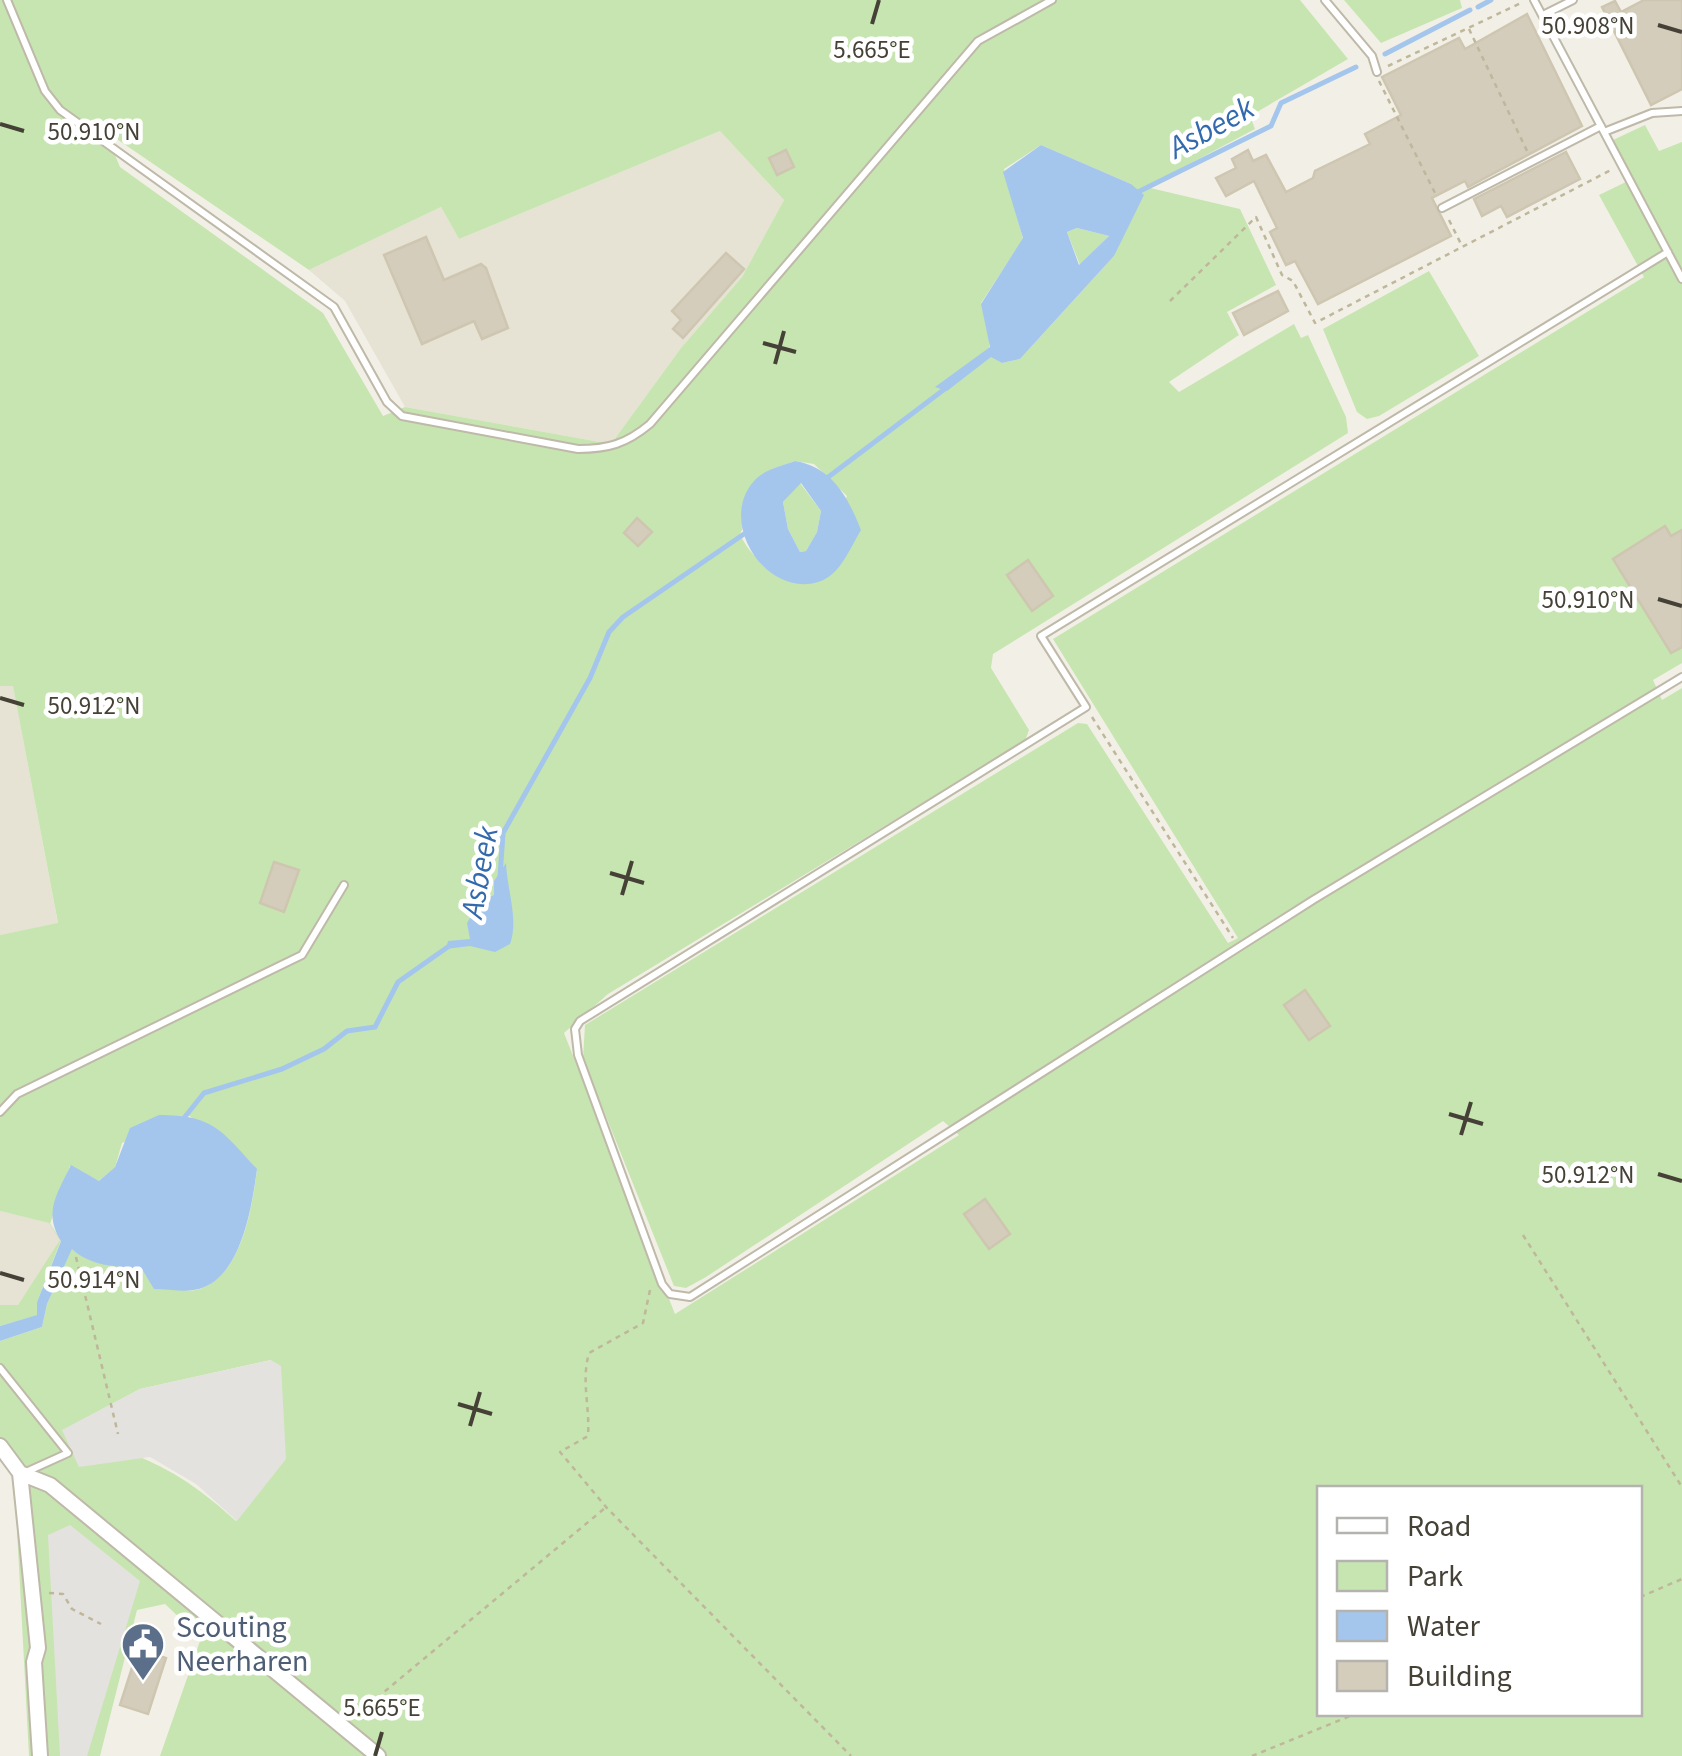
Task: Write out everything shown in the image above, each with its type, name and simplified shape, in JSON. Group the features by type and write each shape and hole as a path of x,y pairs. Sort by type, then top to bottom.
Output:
{"street":[{"path":"0,1446 20,1473 33,1594 40,1756"},
{"path":"20,1473 50,1485 378,1756"}],"lane":[{"path":"7,0 45,91 60,110 324,298 334,307 387,402 402,416 578,450 606,449 630,441 650,424 978,41 1052,0"},
{"path":"1325,0 1372,56 1377,72"},
{"path":"1530,0 1542,15 1682,280"},
{"path":"1542,15 1573,0"},
{"path":"1442,208 1602,129 1652,113 1682,111"},
{"path":"1668,252 1041,636 1086,707 580,1021 575,1029 578,1056 655,1265 670,1294 690,1297 1239,948 1682,677"},
{"path":"0,1112 17,1094 302,954 344,885"},
{"path":"0,1368 68,1453 20,1473"}],"path":[{"path":"1462,247 1377,72 1530,0"},
{"path":"1469,28 1532,162"},
{"path":"1170,300 1256,216 1282,275 1293,280 1315,323 1622,165"},
{"path":"1086,707 1239,948"},
{"path":"1523,1235 1682,1486"},
{"path":"76,1257 118,1434"},
{"path":"655,1265 643,1322 589,1352 583,1375 590,1407 588,1436 560,1452 606,1507 851,1756"},
{"path":"345,1726 606,1507"},
{"path":"1642,1596 1682,1580"},
{"path":"33,1594 63,1594 72,1609 101,1624"},
{"path":"1252,1756 1350,1716"}],"shaded area":[{"path":"720,131 784,200 742,277 681,348 611,444 405,407 345,301 309,270 441,207 459,239"},
{"path":"13,685 58,924 0,935 0,686"},
{"path":"0,1211 50,1223 61,1240 18,1305 0,1305"},
{"path":"271,1360 281,1366 286,1459 237,1521 196,1484 150,1457 79,1467 62,1430 140,1389"},
{"path":"70,1525 140,1581 87,1756 60,1756 48,1535"}],"green space":[{"path":"0,0 1300,0 1348,59 1250,116 1255,129 1146,187 1240,209 1276,285 1227,312 1239,335 1169,382 1179,392 1294,324 1301,338 1308,335 1346,417 1348,433 993,654 991,668 1029,730 1025,741 608,994 564,1033 675,1314 959,1135 943,1121 706,1277 686,1288 674,1286 583,1059 585,1025 1078,723 1087,724 1228,943 1238,938 1053,639 1644,277 1599,195 1630,180 1613,140 1645,125 1659,151 1682,142 1682,663 1653,680 1662,700 1682,688 1682,1756 160,1756 201,1638 165,1604 137,1610 100,1756 29,1756 14,1473 0,1457 0,1341 42,1327 47,1304 72,1248 94,1262 145,1271 189,1291 212,1283 224,1272 242,1240 257,1170 187,1114 122,1143 115,1167 99,1181 70,1166 50,1224 61,1240 37,1302 38,1315 0,1326 0,1305 18,1305 60,1240 49,1223 0,1211 0,935 58,923 13,686 0,686","holes":["105,131 309,270 441,207 459,239 720,131 784,200 742,277 681,348 611,444 405,407 383,416 323,313 120,167","1041,145 1131,184 1114,256 1020,359 1002,363 989,355 990,330 981,303 1023,239 1004,169","795,461 814,464 847,496 808,583 768,567 752,553 740,534 772,469","271,1360 236,1521 175,1474 63,1430 140,1389"]},
{"path":"1344,0 1460,0 1462,8 1381,43"},
{"path":"1077,228 1109,236 1080,265 1067,232"},
{"path":"1429,271 1479,356 1379,416 1367,419 1357,412 1323,329"},
{"path":"800,483 821,511 817,532 806,551 800,552 788,529 783,502"}],"water":[{"path":"1041,145 1131,184 1144,195 1114,256 1020,359 1002,363 991,357 947,391 935,387 990,347 981,304 1023,238 1003,172","holes":["1077,228 1109,236 1079,265 1067,232"]},
{"path":"795,461 819,470 837,485 861,530 838,568 818,582 799,584 781,579 765,568 744,535 744,498 754,481 767,471","holes":["801,483 821,511 817,532 806,551 800,552 788,529 783,502"]},
{"path":"506,863 513,915 510,944 495,952 470,946 446,949 448,941 470,939 467,923 481,901 494,895 494,881"},
{"path":"159,1115 205,1122 235,1145 257,1169 241,1241 223,1273 194,1290 154,1289 142,1269 96,1262 72,1249 47,1304 42,1327 0,1341 0,1326 37,1315 37,1302 61,1241 53,1221 54,1203 71,1165 99,1181 115,1167 130,1128"}],"building":[{"path":"1644,0 1682,0 1682,89 1651,105 1602,7 1615,1 1621,12"},
{"path":"1527,14 1582,126 1468,187 1465,181 1432,198 1451,236 1318,304 1295,261 1286,265 1270,232 1277,228 1254,181 1226,196 1216,178 1236,168 1232,159 1248,150 1253,161 1266,155 1286,192 1313,178 1315,171 1370,144 1365,134 1401,115 1382,77 1459,38 1465,49"},
{"path":"786,150 794,167 777,175 769,158"},
{"path":"1566,152 1580,179 1507,217 1501,206 1482,216 1474,199"},
{"path":"426,237 444,280 481,264 486,268 508,328 482,339 474,321 422,344 384,255"},
{"path":"726,253 744,269 683,338 673,329 681,320 672,311"},
{"path":"1278,291 1288,311 1244,335 1233,313"},
{"path":"637,518 652,532 638,546 624,533"},
{"path":"1665,526 1671,536 1682,530 1682,647 1671,653 1613,559"},
{"path":"1028,560 1053,596 1032,611 1007,575"},
{"path":"274,862 299,870 284,912 260,903"},
{"path":"1305,990 1330,1026 1309,1040 1284,1005"},
{"path":"985,1199 1010,1234 989,1249 964,1214"},
{"name":"Scouting Neerharen","path":"138,1649 166,1658 148,1714 120,1705"}],"waterway":[{"name":"Asbeek","path":"1478,7 1491,0"},
{"name":"Asbeek","path":"1385,54 1470,10"},
{"name":"Asbeek","path":"1138,192 1271,126 1281,103 1356,67"},
{"name":"Asbeek","path":"823,481 946,388"},
{"name":"Asbeek","path":"500,877 503,833 590,678 609,632 623,617 744,534"},
{"name":"Asbeek","path":"184,1118 204,1093 282,1069 324,1049 347,1031 375,1027 398,982 452,944"}],"place":[{"name":"Scouting Neerharen","path":"143,1682"}]}
